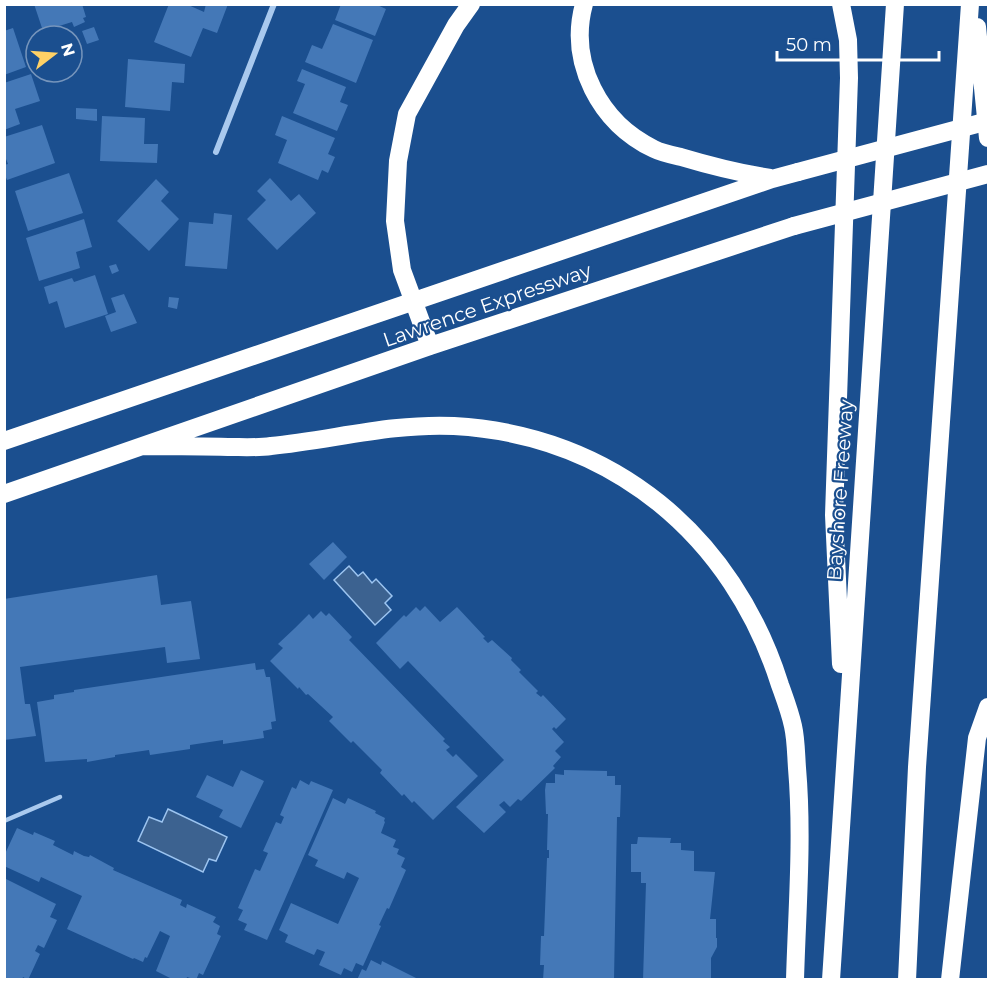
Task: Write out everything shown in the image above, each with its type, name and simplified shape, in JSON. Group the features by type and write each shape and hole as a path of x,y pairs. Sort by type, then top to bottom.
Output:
{"highway":[{"path":"430,346 402,270 395,221 398,161 406,114 451,34 471,4"},
{"path":"584,4 579,24 584,71 602,107 623,128 654,149 716,168 772,178"},
{"path":"841,4 848,40 849,78 834,515 845,753"},
{"name":"Bayshore Freeway","path":"831,980 895,4"},
{"path":"907,980 917,767 970,4"},
{"path":"975,4 988,138"},
{"name":"Lawrence Expressway","path":"4,441 772,178 988,121"},
{"name":"Lawrence Expressway","path":"4,494 430,346 794,226 988,174"},
{"path":"143,446 268,447 386,429 419,426 473,427 531,437 561,447 615,472 656,499 685,525 722,566 743,600 771,656 793,726 800,806 795,980"},
{"path":"950,980 977,738 988,707"}],"street":[{"path":"216,152 274,4"}],"lane":[{"path":"4,821 60,796"}],"water":[{"path":"349,566 358,576 363,572 372,583 376,579 392,596 385,603 391,610 375,625 334,580"},
{"path":"168,809 227,837 216,861 209,859 203,872 138,841 149,817 162,822"}],"building":[{"path":"34,4 82,4 86,17 83,18 85,22 41,24"},
{"path":"169,4 186,4 204,12 206,4 228,4 217,33 203,28 191,57 154,42"},
{"path":"341,4 375,4 386,9 375,36 335,20"},
{"path":"333,24 373,40 356,83 305,62 312,45 322,49"},
{"path":"94,27 99,40 87,44 84,30"},
{"path":"13,28 24,68 4,75 4,31"},
{"path":"128,59 185,64 184,83 172,82 170,111 125,107"},
{"path":"302,69 346,87 340,102 348,105 337,131 293,113 305,84 297,81"},
{"path":"24,76 24,84 34,84 40,101 15,109 20,124 4,130 4,83"},
{"path":"76,108 97,109 97,121 76,119"},
{"path":"102,116 145,118 144,144 158,144 157,163 100,161"},
{"path":"282,116 335,138 328,154 335,157 328,173 322,170 318,180 278,163 287,140 275,135"},
{"path":"42,125 55,163 7,180 4,173 4,165 8,164 4,154 4,137"},
{"path":"69,173 83,213 28,231 15,191"},
{"path":"270,178 291,201 299,194 316,213 277,250 247,219 266,200 257,191"},
{"path":"156,179 169,192 161,201 179,219 149,251 117,221"},
{"path":"214,213 232,215 227,269 185,266 189,222 213,224"},
{"path":"84,219 92,247 76,252 80,268 39,281 26,238"},
{"path":"116,264 119,271 112,274 109,266"},
{"path":"95,275 108,314 65,328 57,301 49,304 44,287 72,278 74,282"},
{"path":"124,294 137,323 111,332 105,316 116,312 111,298"},
{"path":"169,297 179,298 177,309 168,307"},
{"path":"333,542 347,557 324,580 309,564"},
{"path":"157,575 161,605 191,601 200,659 167,663 165,647 20,667 25,704 30,704 36,736 4,740 4,613 6,613 4,599"},
{"path":"425,606 440,622 457,607 488,643 492,640 512,658 511,660 521,670 519,672 538,691 536,693 541,697 543,695 566,719 556,729 554,727 552,729 564,742 555,751 561,757 553,766 555,768 521,801 518,799 510,807 504,801 499,805 506,812 484,833 456,807 504,760 408,661 400,669 376,643 404,615 406,617 416,607 420,611"},
{"path":"321,611 326,616 329,613 352,637 349,640 445,739 443,741 450,747 446,750 453,757 456,754 478,776 433,820 414,801 412,803 404,794 402,796 380,773 382,770 329,721 333,717 308,694 306,695 299,687 298,689 270,661 283,648 278,644 309,614 313,619"},
{"path":"255,663 256,670 264,669 266,677 270,677 276,721 271,722 272,729 263,731 264,738 223,744 223,740 190,745 190,749 150,755 149,750 87,762 87,759 45,762 37,702 54,699 54,695 74,692 74,690"},
{"path":"241,770 264,781 241,828 219,817 223,810 196,797 207,775 233,787"},
{"path":"564,770 607,771 607,776 615,776 615,785 621,785 620,817 617,817 614,980 543,980 544,965 540,965 541,936 544,936 547,858 549,858 545,790 546,783 555,783 555,774 564,775"},
{"path":"300,780 309,785 311,781 333,790 267,940 244,930 247,924 238,920 243,910 238,908 255,869 260,871 268,853 263,851 276,822 281,824 284,817 280,815 292,787 296,789"},
{"path":"333,798 345,804 348,798 376,811 375,813 385,818 381,833 396,840 393,847 399,849 397,854 405,858 401,867 406,870 389,909 387,908 379,925 381,926 363,966 356,963 352,972 344,968 341,975 319,965 325,952 317,949 314,955 285,942 288,935 279,930 291,903 338,924 359,878 347,872 344,879 315,866 318,860 308,855"},
{"path":"17,828 55,841 53,845 73,855 74,851 84,856 89,857 90,855 114,868 113,870 182,900 180,905 186,908 187,904 216,917 213,922 220,926 217,934 221,936 203,975 199,973 196,980 187,977 186,980 174,980 156,971 170,936 160,931 143,962 67,929 82,896 41,877 39,882 4,866 4,856"},
{"path":"638,837 671,838 670,843 681,843 681,850 694,851 694,871 715,872 710,919 716,919 717,947 711,958 711,980 643,980 646,883 641,883 641,872 631,872 631,844 637,844"},
{"path":"4,878 56,904 50,917 57,920 44,948 38,945 35,951 40,954 28,980 23,977 22,980 4,980"},
{"path":"371,960 381,965 382,961 420,980 357,980 362,969 366,971"}]}
